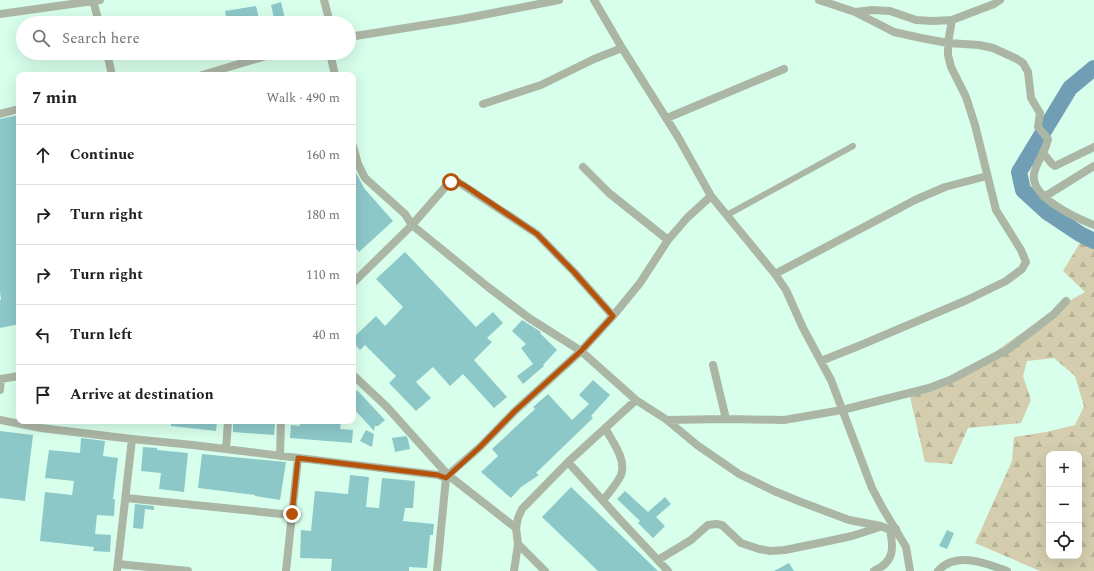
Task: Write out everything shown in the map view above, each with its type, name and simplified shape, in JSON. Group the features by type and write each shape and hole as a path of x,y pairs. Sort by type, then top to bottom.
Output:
{"street":[{"path":"0,14 96,0 98,16"},
{"path":"324,0 328,16"},
{"path":"356,36 462,19 559,0"},
{"path":"594,0 622,48 667,118 711,196 775,274 786,290 803,328 831,380 872,488 893,530 906,547 910,571"},
{"path":"819,0 855,12 894,32 948,43 979,45 993,48 1023,63 1029,77 1031,98 1040,113 1038,126 1047,137 1043,153 1034,173 1035,186 1044,197 1060,208 1093,223"},
{"path":"855,12 872,10 890,11 916,20 952,20 994,4 1000,0"},
{"path":"821,361 967,300 1006,281 1022,269 1026,262 1021,250 996,210 975,124 966,97 951,67 948,55 948,43 952,20"},
{"path":"483,104 541,85 594,59 622,48"},
{"path":"109,60 111,72"},
{"path":"212,72 252,60"},
{"path":"332,60 334,72"},
{"path":"667,118 784,69"},
{"path":"0,114 16,111"},
{"path":"727,215 853,146"},
{"path":"1043,153 1055,166 1094,147"},
{"path":"356,157 365,178 405,214 412,225 493,292 529,318 581,351 636,400 667,420 697,445 739,474 774,491 849,520 881,526 893,530"},
{"path":"1044,197 1094,166"},
{"path":"583,167 609,193 668,240"},
{"path":"775,274 915,200 945,187 987,176"},
{"path":"356,280 412,225 447,185 451,182 458,182 537,234 574,272 613,316"},
{"path":"437,571 447,476 480,447 515,411 581,351 613,316 640,283 668,240 687,218 711,196"},
{"path":"667,420 784,420 842,410 910,394 950,380 1006,350 1054,314 1066,301"},
{"path":"713,365 726,419"},
{"path":"0,390 1,379 16,376"},
{"path":"356,378 387,407 447,476 516,528"},
{"path":"514,571 518,544 516,528 522,509 568,462 636,400"},
{"path":"0,420 16,423"},
{"path":"20,424 41,428 132,439 192,444 447,476"},
{"path":"226,449 228,424"},
{"path":"280,456 281,424"},
{"path":"603,500 621,475 622,468 620,458 605,428"},
{"path":"132,439 118,567 188,571"},
{"path":"286,571 298,458"},
{"path":"568,462 668,571"},
{"path":"126,498 292,514"},
{"path":"658,560 691,540 708,525 722,525 741,543 759,549 770,550 785,550 852,536 881,526"},
{"path":"874,571 887,564 891,558 893,530"},
{"path":"518,544 545,571"},
{"path":"938,571 943,565 952,561 963,560 986,563 1007,571"}],"green space":[{"path":"1081,241 1094,248 1094,571 1040,571 975,543 1012,461 1014,437 1046,432 1075,425 1084,406 1075,376 1054,358 1027,361 1023,376 1031,400 1021,423 968,428 952,464 925,462 910,397 995,352 1058,307 1085,292 1063,271"}],"building":[{"path":"281,2 284,16 273,16 271,5"},
{"path":"256,6 258,16 226,16 225,11"},
{"path":"16,116 16,325 0,328 1,300 0,119"},
{"path":"356,173 364,188 393,221 359,252 356,248"},
{"path":"405,252 476,327 493,312 503,323 487,338 492,342 474,360 507,397 494,408 463,374 450,386 433,367 416,382 431,398 416,411 389,383 396,376 365,345 360,350 356,345 356,335 376,316 385,326 403,307 376,279"},
{"path":"522,320 541,332 540,333 557,350 543,365 544,366 523,384 517,376 533,364 521,348 526,344 512,331"},
{"path":"593,380 610,395 591,416 593,418 536,473 539,475 521,487 511,498 481,472 498,456 492,449 535,409 533,407 548,394 572,420 589,404 579,395"},
{"path":"357,390 385,420 378,426 375,426 374,431 356,411"},
{"path":"171,424 217,424 216,431 171,426"},
{"path":"233,424 275,424 274,435 233,432"},
{"path":"300,424 341,424 340,429 353,430 352,443 290,438 291,425 300,426"},
{"path":"366,430 374,434 372,447 360,441"},
{"path":"0,431 33,435 25,501 0,498"},
{"path":"406,436 410,449 395,452 392,438"},
{"path":"81,438 105,441 103,456 118,458 113,499 115,499 114,516 97,515 95,534 111,535 110,552 93,551 94,547 40,541 45,492 72,495 74,481 45,478 49,450 80,453"},
{"path":"143,447 188,453 184,492 159,489 161,473 141,471"},
{"path":"202,454 286,462 280,500 255,495 198,488"},
{"path":"350,475 369,477 366,507 379,508 382,478 415,481 413,508 405,508 403,521 434,524 433,535 430,535 427,568 409,567 409,571 331,571 332,559 300,558 301,530 311,531 315,491 348,494"},
{"path":"571,487 658,571 598,571 542,517"},
{"path":"625,491 648,512 665,497 671,504 656,517 665,526 653,538 638,523 640,521 617,499"},
{"path":"135,504 154,506 154,510 145,509 143,529 133,528"},
{"path":"947,530 954,533 947,549 939,546"},
{"path":"789,563 794,571 774,571"}],"waterway":[{"path":"1094,68 1070,88 1019,172 1023,190 1047,212 1080,234 1094,241"}],"route":[{"path":"292,514 298,458 438,475 446,478 480,447 515,411 581,351 613,316 594,293 537,234 490,204 464,185 458,182 451,182"}]}
